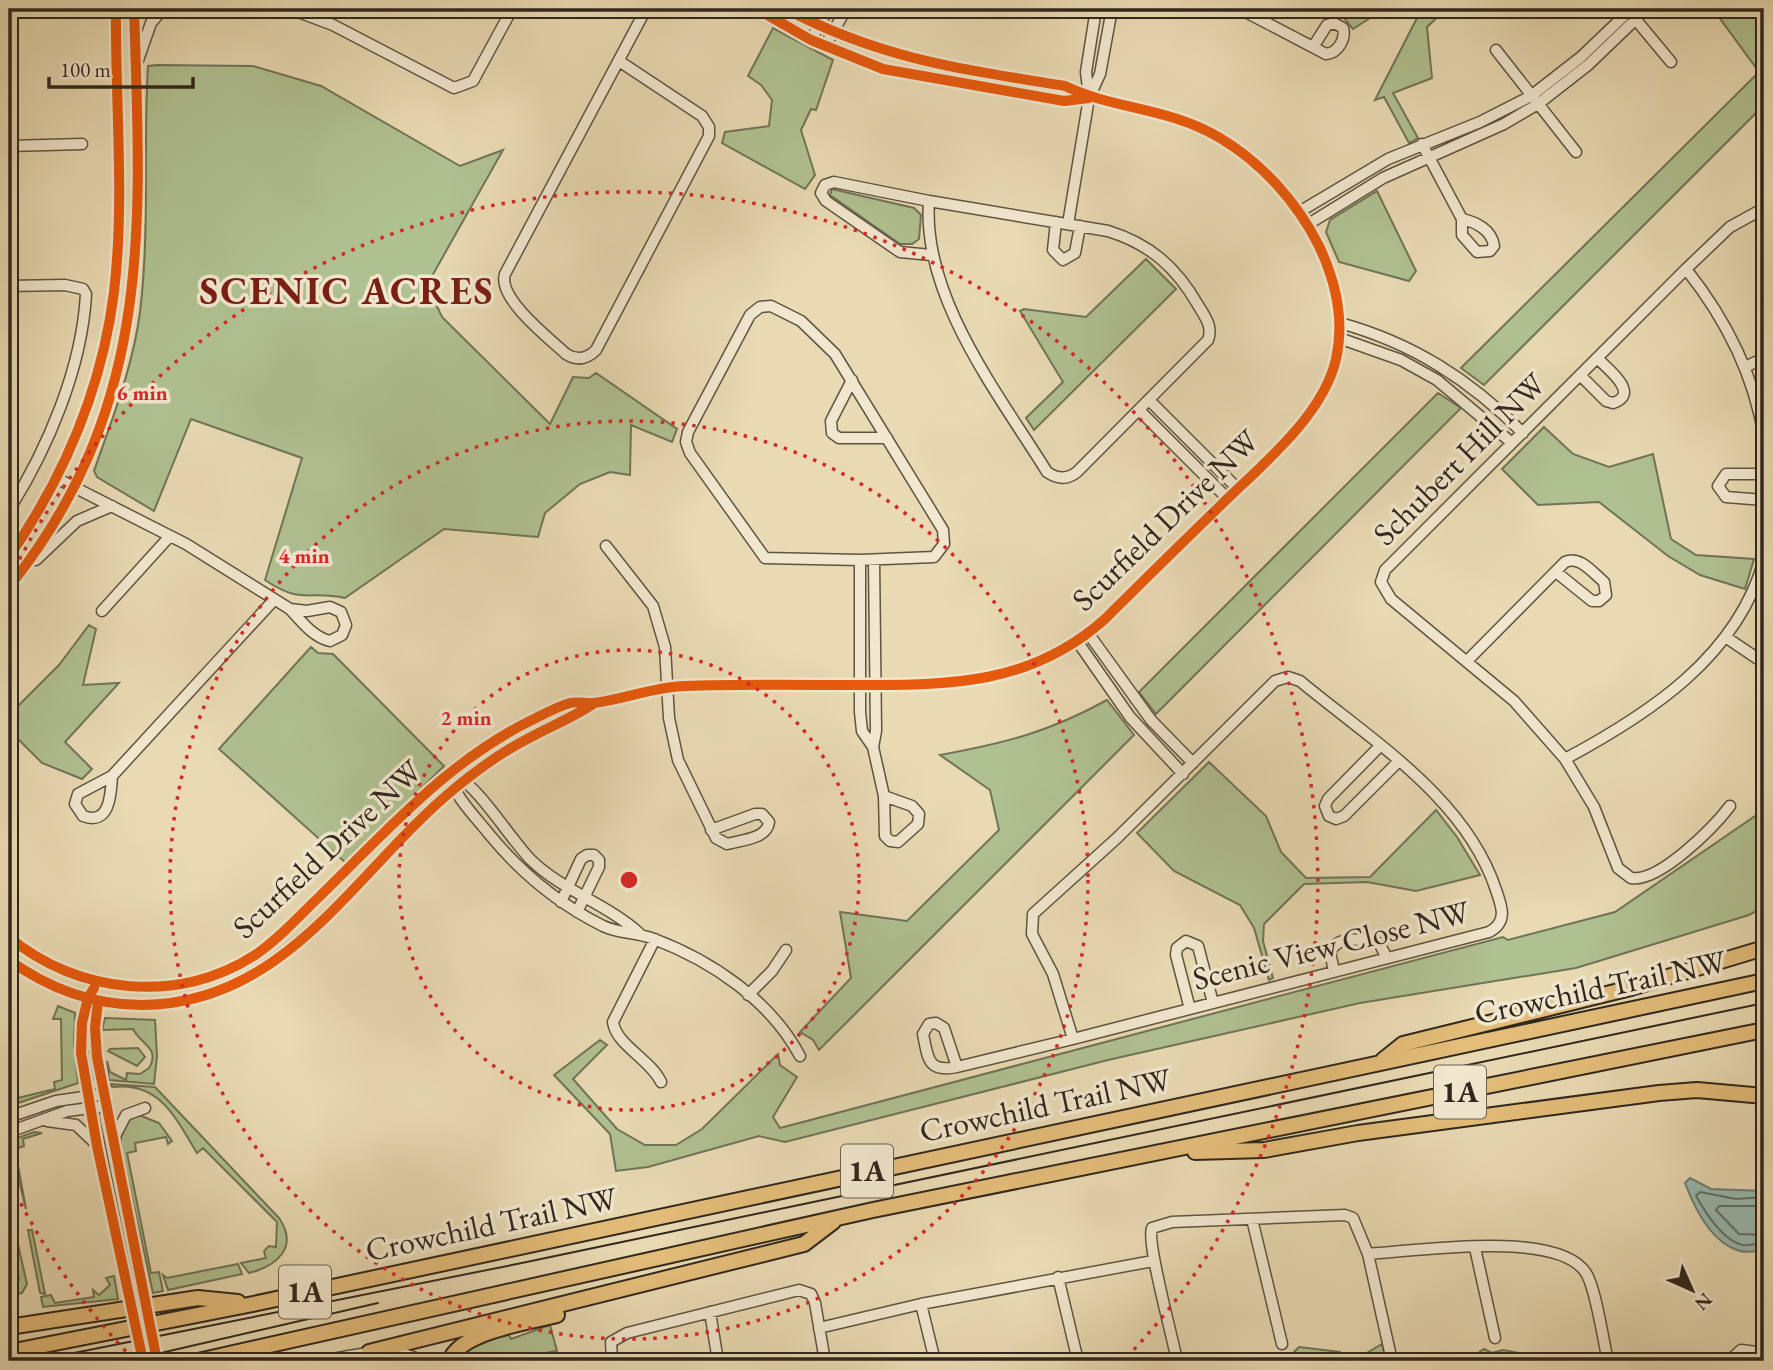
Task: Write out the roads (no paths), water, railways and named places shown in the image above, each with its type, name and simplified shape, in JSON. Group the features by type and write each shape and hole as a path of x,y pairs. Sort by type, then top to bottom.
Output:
{"highway":[{"path":"1379,1063 1403,1044 1631,988 1736,959 1764,948"},
{"name":"Crowchild Trail NW","path":"9,1352 253,1304 1764,981"},
{"name":"1A","path":"198,1361 837,1218 1764,1030"},
{"path":"1155,1153 1264,1150 1358,1133 1659,1093 1696,1090 1764,1096"},
{"path":"369,1352 804,1244 837,1218"},
{"path":"450,1361 461,1345 474,1338 635,1293 656,1282"},
{"path":"9,1327 198,1298 253,1304"}],"street":[{"path":"9,557 58,479 94,386 114,291 118,219 116,9"},
{"path":"9,587 26,565 74,487 111,397 131,312 138,216 134,9"},
{"path":"135,67 151,23 163,9"},
{"path":"290,9 333,25 454,88 473,81 512,9"},
{"path":"619,61 702,116 709,127 709,136 596,350 588,356 574,358 566,354 509,298 503,282 646,9"},
{"name":"Scurfield Drive NW","path":"757,9 811,40 883,69 944,83 1064,101 1089,98"},
{"path":"788,9 801,9"},
{"name":"Scurfield Drive NW","path":"9,937 42,961 75,976 120,986 167,986 206,978 243,962 275,940 448,772 490,742 570,703 593,704 668,687 939,684 984,680 1034,664 1077,642 1088,633 1227,498 1313,409 1336,361 1340,323 1335,286 1307,225 1259,167 1219,138 1156,111 1089,98 1065,86 895,55 833,32 788,9"},
{"path":"811,40 828,9"},
{"path":"825,46 846,9"},
{"path":"1068,224 1089,98 1086,72 1096,9"},
{"path":"1089,98 1101,74 1112,9"},
{"path":"1240,9 1313,47"},
{"path":"1307,225 1370,185 1485,133 1585,61 1631,13 1671,62"},
{"path":"1496,50 1576,152"},
{"path":"1298,212 1363,172 1422,144 1534,100"},
{"path":"1480,122 1485,133"},
{"path":"1422,144 1462,219"},
{"path":"9,146 82,145"},
{"path":"1363,172 1370,185"},
{"path":"929,201 931,255 947,304 1047,472 1060,478 1073,475 1204,345 1210,335 1209,325 1181,278 1154,251 1121,235 834,182 825,185 821,193 826,201 900,252 931,255"},
{"name":"Schubert Hill NW","path":"1730,806 1700,840 1649,875 1635,879 1618,868 1594,807 1565,760 1514,701 1391,599 1382,587 1381,579 1385,570 1730,227 1759,211"},
{"path":"1056,222 1053,250 1063,260 1075,253 1080,226"},
{"path":"1686,270 1719,315 1745,367 1764,437"},
{"path":"9,286 73,286 83,289 86,294 77,347 57,415 30,474 9,510"},
{"path":"760,307 778,309 816,332 852,380 887,438 943,530 944,544 938,554 926,560 765,558 690,453 686,442 688,432 750,315 760,307"},
{"path":"1340,323 1409,347 1445,366 1484,395 1522,433"},
{"path":"1339,338 1401,360 1437,380 1512,443"},
{"path":"1580,375 1605,401 1613,403 1621,400 1624,386 1597,358"},
{"path":"1745,367 1764,358"},
{"path":"1437,380 1445,366"},
{"path":"852,380 831,421 832,433 839,438 887,438"},
{"path":"1149,400 1237,488"},
{"path":"1139,410 1227,498"},
{"path":"1764,474 1726,474 1718,486 1726,496 1764,500"},
{"path":"58,479 170,536 290,609 307,611 334,608 344,615 346,629 339,638 325,640 306,626 290,609"},
{"path":"26,565 38,558 77,521 112,506"},
{"path":"102,611 170,536"},
{"path":"606,546 653,606 665,647 669,718 678,760 711,830 716,838 727,844 762,836 768,830 769,822 762,814 755,814 711,830"},
{"path":"860,560 862,731 873,747 884,796 885,836 890,841 898,842 918,824 919,814 912,806 884,796"},
{"path":"873,747 876,731 874,560"},
{"path":"1466,661 1556,572 1570,560 1579,561 1604,582 1606,595 1599,601 1592,601 1556,572"},
{"path":"1565,760 1651,707 1696,669 1727,638 1750,601 1764,561"},
{"path":"112,776 109,803 104,813 94,818 83,816 75,804 78,794 112,776 273,601"},
{"path":"1088,633 1151,720 1193,763"},
{"path":"1727,638 1764,663"},
{"path":"1077,642 1142,731 1183,774"},
{"name":"Scenic View Close NW","path":"1288,677 1300,681 1437,797 1468,834 1493,879 1503,915 1499,925 1489,932 1073,1039 1053,974 1031,933 1031,918 1193,763 1275,681 1288,677"},
{"name":"Scurfield Drive NW","path":"9,960 41,981 80,996 115,1004 168,1004 208,996 257,974 292,949 464,780 510,749 579,714 593,704"},
{"path":"1379,747 1328,799 1325,809 1329,816 1344,816 1398,762"},
{"path":"448,772 464,780 528,857 567,889 626,922 639,933 721,972 783,1029 800,1056"},
{"path":"448,772 453,789 517,866 577,912 619,933 639,933"},
{"path":"561,902 581,859 594,855 599,860 599,867 577,912"},
{"path":"317,899 328,913"},
{"path":"655,939 613,1022 618,1037 652,1065 661,1082"},
{"path":"1334,971 1330,952 1335,943 1342,940 1379,943 1387,958"},
{"path":"1190,1009 1176,955 1179,945 1186,941 1196,944 1199,950 1213,1003"},
{"path":"748,995 772,971 786,950"},
{"path":"957,1067 944,1028 936,1023 929,1024 923,1034 929,1059 938,1069 957,1067 1073,1039"},
{"path":"9,1117 56,1101 104,1094 157,1361"},
{"path":"89,1095 97,1146 143,1361"},
{"path":"9,1132 59,1113 91,1106 106,1106"},
{"path":"113,1142 126,1115 145,1108"},
{"path":"43,1121 76,1125 97,1146"},
{"path":"1177,1361 1162,1287 1153,1261 1150,1233 1157,1225 1349,1215 1368,1254 1392,1361"},
{"path":"1252,1219 1282,1343"},
{"path":"1368,1254 1527,1245 1559,1253 1575,1261 1589,1279 1608,1361"},
{"path":"1475,1248 1495,1338"},
{"path":"819,1328 920,1304 1153,1261"},
{"path":"1058,1277 1077,1361"},
{"path":"612,1361 610,1347 615,1339 710,1312 806,1290 814,1303 825,1361"},
{"path":"920,1304 935,1361"},
{"path":"710,1312 718,1361"},
{"path":"1732,1361 1741,1350 1764,1353"},
{"path":"323,1361 369,1352 404,1355 419,1361"}],"water":[{"path":"1690,1178 1711,1189 1764,1191 1764,1250 1740,1251 1727,1246 1719,1239 1704,1222 1693,1202 1685,1183"}],"tram line":[{"path":"34,1361 517,1264 1764,1003"},
{"path":"126,1361 378,1303"}],"district":[{"name":"SCENIC ACRES","path":"347,291"}]}
